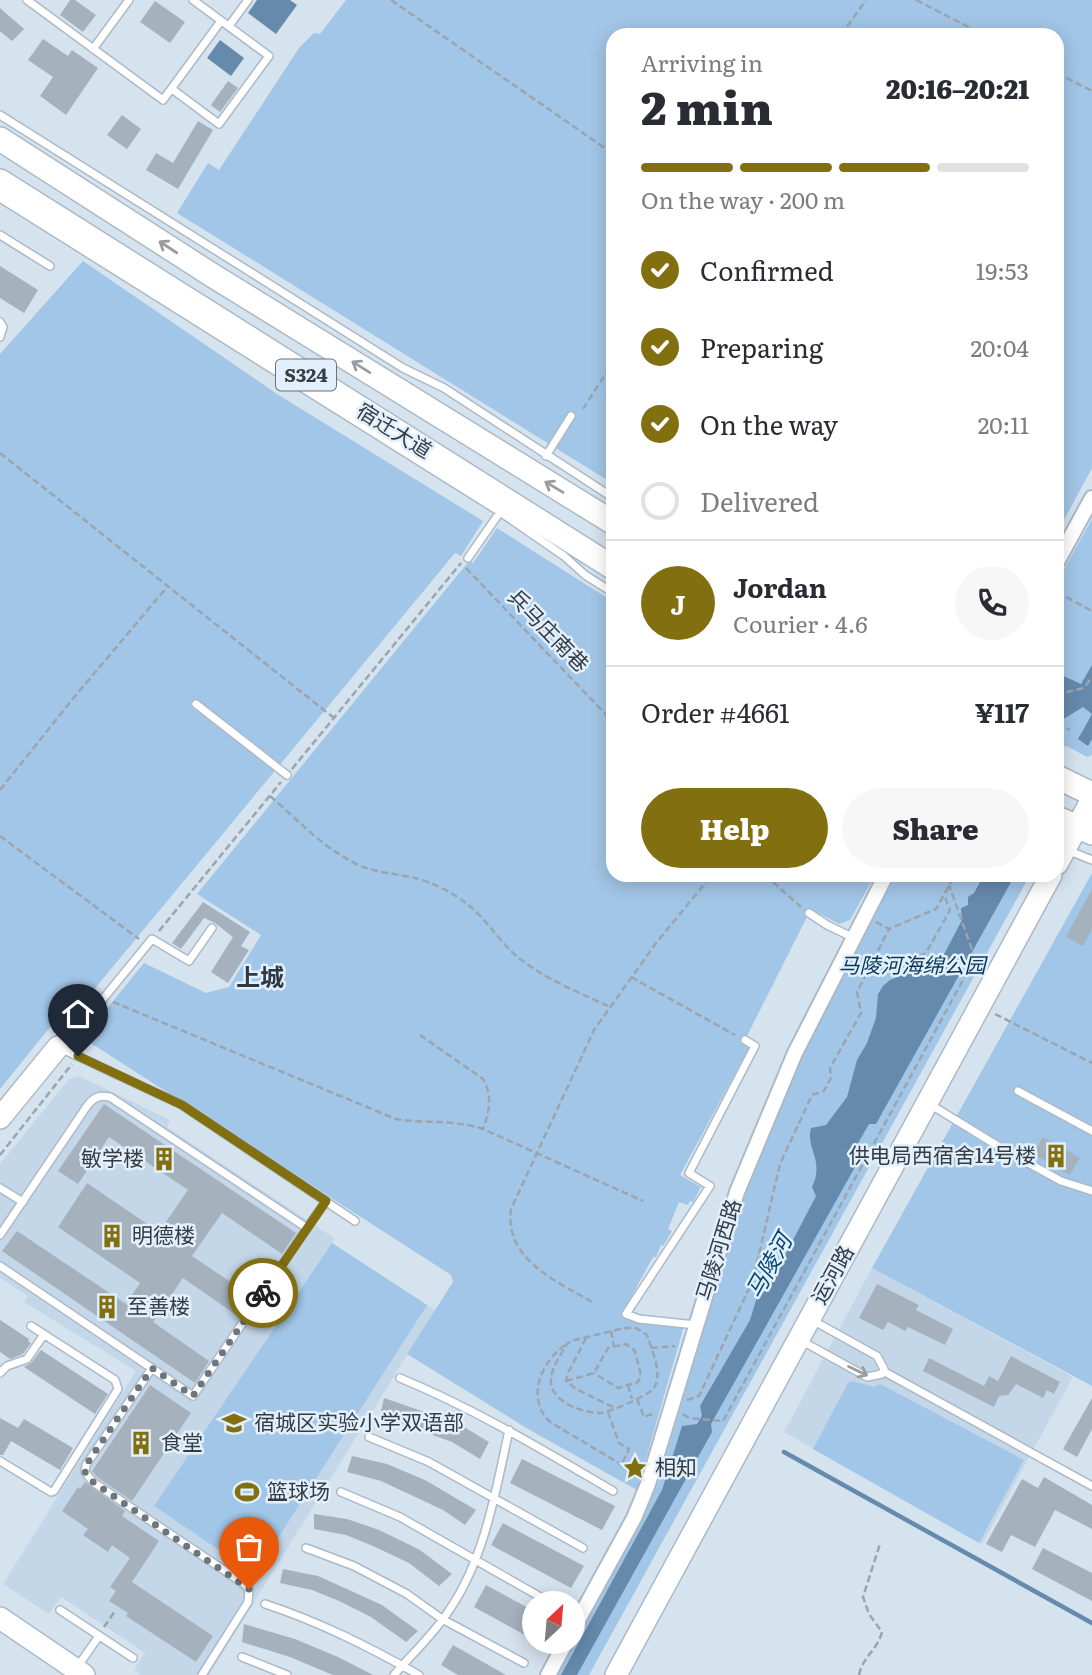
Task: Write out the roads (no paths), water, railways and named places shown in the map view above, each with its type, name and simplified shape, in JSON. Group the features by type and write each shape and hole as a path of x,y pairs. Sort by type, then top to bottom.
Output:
{"main road":[{"name":"宿迁大道","path":"0,139 238,292 606,518"},
{"name":"宿迁大道","path":"0,181 606,563"},
{"path":"1064,781 1092,796"}],"street":[{"path":"1064,549 1092,498"},
{"path":"1064,846 1092,796"},
{"name":"马陵河西路","path":"585,1607 634,1518 648,1484 737,1192 794,1053 882,882"},
{"name":"运河路","path":"615,1675 1047,882"},
{"path":"0,1118 58,1047"},
{"path":"0,1618 74,1673"},
{"path":"0,1632 74,1673"},
{"path":"548,1675 559,1654"}],"lane":[{"path":"27,0 163,100 221,21"},
{"path":"37,8 43,0"},
{"path":"93,49 129,0"},
{"path":"172,89 219,124 269,57 193,0"},
{"path":"229,26 248,0"},
{"path":"0,115 403,368 444,388 606,493"},
{"path":"0,198 500,512 606,588"},
{"path":"0,235 50,266"},
{"path":"0,322 3,327 0,337"},
{"path":"546,456 571,416"},
{"path":"465,560 500,512"},
{"path":"197,704 287,775"},
{"path":"1064,854 1092,860"},
{"path":"809,913 852,937"},
{"path":"212,928 189,961 150,942 80,1027 58,1047 182,1105 355,1221"},
{"path":"696,1325 639,1319 626,1314 710,1186 689,1173 755,1046 745,1040"},
{"path":"1018,1091 1092,1132"},
{"path":"0,1234 92,1099 103,1096 110,1097 307,1228"},
{"path":"927,1103 1061,1181 1092,1191"},
{"path":"0,1188 23,1202"},
{"path":"0,1266 193,1396 326,1201"},
{"path":"810,1318 877,1356 883,1371"},
{"path":"0,1461 51,1492 54,1491 118,1389 115,1380 31,1326"},
{"path":"0,1372 7,1366 27,1359 43,1336"},
{"path":"799,1339 867,1377 882,1374 883,1371"},
{"path":"152,1368 86,1465 85,1472 93,1482 249,1589 248,1602 202,1675"},
{"path":"883,1371 1092,1486"},
{"path":"400,1378 448,1398 509,1430 613,1491"},
{"path":"394,1675 450,1609 475,1561 494,1498 509,1430"},
{"path":"369,1437 429,1462 583,1548"},
{"path":"341,1492 400,1517 529,1591"},
{"path":"306,1548 354,1566 407,1594 442,1619 524,1663"},
{"path":"265,1604 308,1618 355,1639 419,1675"},
{"path":"60,1610 133,1658"},
{"path":"74,1673 99,1636"},
{"path":"242,1657 287,1675"}],"waterway":[{"path":"784,1452 1092,1623"}],"place":[{"name":"供电局西宿舍14号楼","path":"1056,1156"},
{"name":"敏学楼","path":"164,1159"},
{"name":"明德楼","path":"112,1236"},
{"name":"至善楼","path":"107,1307"},
{"name":"宿城区实验小学双语部","path":"234,1423"},
{"name":"食堂","path":"141,1443"},
{"name":"相知","path":"635,1468"},
{"name":"篮球场","path":"247,1492"}],"district":[{"name":"上城","path":"260,978"}],"park label":[{"name":"马陵河海绵公园","path":"912,966"}],"water label":[{"name":"马陵河","path":"769,1266"}]}
